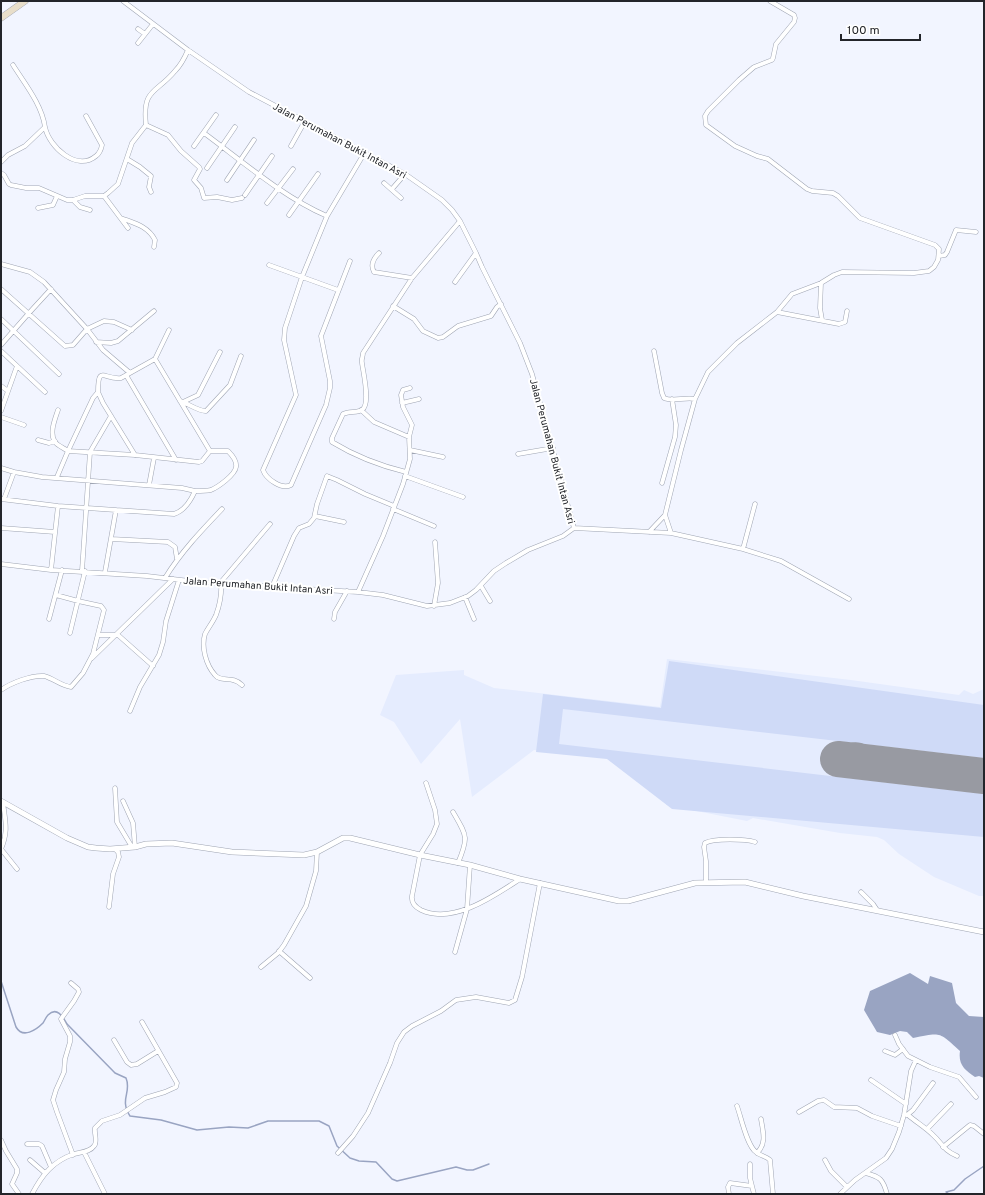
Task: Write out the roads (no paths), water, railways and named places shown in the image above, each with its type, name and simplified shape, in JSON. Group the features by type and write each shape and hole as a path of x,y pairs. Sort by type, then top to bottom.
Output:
{"main road":[{"path":"1,18 25,1"}],"street":[{"name":"Jalan Perumahan Bukit Intan Asri","path":"1,564 51,570 105,572 179,580 358,592 392,597 421,605 434,606 450,603 465,597 481,586 494,571 506,563 528,550 566,534 574,528 532,374 520,343 501,304 460,222 452,210 442,200 405,174 249,92 188,50 123,1"},
{"path":"670,533 665,515 695,399 708,372 737,343 777,312 792,294 821,283 834,275 846,272 914,273 927,271 934,267 939,256 939,249 935,245 860,218 838,196 829,192 812,191 807,189 768,159 757,156 735,146 706,125 705,116 708,111 739,80 754,67 774,58 776,44 794,22 796,18 794,15 770,1"},
{"path":"138,43 153,24"},
{"path":"138,29 145,34"},
{"path":"1,173 11,185 26,188 38,188 67,200 73,200 85,196 104,196 118,184 132,143 146,125 144,111 148,97 155,88 175,72 188,50"},
{"path":"13,65 39,108 49,138 61,151 73,158 87,161 97,155 102,145 86,116"},
{"path":"194,146 216,115"},
{"path":"291,146 305,121"},
{"path":"146,125 168,135 181,150 198,165 200,169 194,180 201,188 204,198 217,197 232,200 243,196 272,156"},
{"path":"1,162 8,155 25,146 45,127"},
{"path":"207,168 235,127"},
{"path":"204,133 299,202 327,216"},
{"path":"227,180 254,140"},
{"path":"350,260 321,336 330,381 326,406 291,485 288,487 281,486 265,475 263,470 296,397 284,334 302,277 327,216 365,152"},
{"path":"127,159 152,176 149,187 151,192"},
{"path":"267,203 293,168"},
{"path":"289,215 318,174"},
{"path":"392,188 405,174"},
{"path":"384,183 392,188 401,198"},
{"path":"38,208 53,205 57,196"},
{"path":"104,196 128,228"},
{"path":"73,200 80,207 90,210"},
{"path":"121,218 140,225 148,230 155,240 154,247"},
{"path":"460,222 412,278 364,353 362,363 365,376 366,396 364,406 361,410 344,413 342,415 332,436 332,442 346,451 463,497"},
{"path":"939,256 945,255 947,252 956,230 976,232"},
{"path":"379,253 372,262 374,272 412,278"},
{"path":"455,282 476,253"},
{"path":"1,264 30,272 44,282 87,329 103,350 130,372"},
{"path":"269,265 338,290"},
{"path":"821,283 820,308 822,320"},
{"path":"1,289 66,346 73,345 87,329 107,321 114,322 132,330"},
{"path":"1,345 51,289"},
{"path":"393,306 414,319 423,331 438,338 458,326 491,316 497,306 501,304"},
{"path":"96,342 115,343 154,311"},
{"path":"777,312 843,324 846,319 847,311"},
{"path":"1,319 59,374"},
{"path":"135,455 100,398 98,392 98,378 106,375 117,378 126,375 155,359 169,330"},
{"path":"654,351 662,396 665,399 695,399"},
{"path":"1,352 45,392"},
{"path":"182,401 199,395 220,352"},
{"path":"182,401 204,412 208,410 231,384 241,356"},
{"path":"155,359 182,401 210,451"},
{"path":"1,411 17,366"},
{"path":"126,375 176,460"},
{"path":"1,386 8,391"},
{"path":"358,592 383,536 406,474 410,450 409,437 412,423 404,410 402,403 402,392 410,388"},
{"path":"57,477 93,398 98,392"},
{"path":"402,403 419,399"},
{"path":"662,484 672,448 676,425 672,399"},
{"path":"1,468 42,477 57,477 206,491 216,487 227,479 236,468 235,461 228,451 210,451 200,462 135,455 68,451 55,441 52,429 58,410"},
{"path":"361,410 374,422 409,437"},
{"path":"70,633 84,571 90,452 111,416"},
{"path":"1,417 24,425"},
{"path":"38,440 49,443 55,441"},
{"path":"518,454 553,448"},
{"path":"672,448 681,450"},
{"path":"410,450 443,457"},
{"path":"150,486 154,458"},
{"path":"14,472 3,499 58,506 158,514 177,513 190,501 195,491"},
{"path":"272,587 294,536 299,528 312,522 315,516 317,504 327,476 343,482 365,494 434,526"},
{"path":"743,549 755,504"},
{"path":"51,570 58,506"},
{"path":"105,572 116,510"},
{"path":"165,578 177,559 202,530 222,510"},
{"path":"649,532 665,515"},
{"path":"315,516 344,522"},
{"path":"242,685 234,679 223,679 217,677 208,664 205,654 204,641 206,632 214,619 218,608 222,592 221,582 270,524"},
{"path":"1,528 55,532"},
{"path":"574,528 670,533 743,549 781,561 849,599"},
{"path":"111,539 168,542 175,547 177,559"},
{"path":"434,606 438,582 435,542"},
{"path":"49,619 62,570"},
{"path":"89,661 173,579"},
{"path":"130,711 140,687 153,666 161,649 166,621 179,580"},
{"path":"481,586 490,601"},
{"path":"334,619 335,612 347,591"},
{"path":"1,690 10,684 40,676 44,676 70,687 83,673 89,661 98,634 104,609 101,606 56,595"},
{"path":"465,597 474,619"},
{"path":"98,634 120,636 153,666"},
{"path":"426,783 436,810 438,821 436,829 420,855 412,890 411,899 413,904 420,910 436,914 467,909 493,897 520,879"},
{"path":"115,788 117,822 133,847"},
{"path":"123,801 133,823 133,847"},
{"path":"2,802 67,838 88,847 115,849 146,844 172,843 232,852 304,855 317,852 343,838 360,840 420,855 470,865 520,879 619,901 628,901 695,883 745,882 803,896 984,932"},
{"path":"2,802 7,825 6,834 1,849 16,869"},
{"path":"453,812 463,830 466,839 465,846 458,863"},
{"path":"706,882 705,843 718,840 747,840 755,842"},
{"path":"109,907 113,874 119,857 118,852 115,849"},
{"path":"261,967 284,945 306,906 316,871 317,852"},
{"path":"455,952 467,909 470,865"},
{"path":"338,1153 353,1136 368,1113 397,1043 404,1032 412,1026 441,1012 456,1000 476,997 509,1003 515,1000 522,977 540,883"},
{"path":"861,892 874,904 877,910"},
{"path":"279,951 310,978"},
{"path":"71,983 78,989 79,992 62,1018 62,1022 70,1036 70,1042 65,1059 64,1072 53,1100 56,1112 73,1155"},
{"path":"32,1194 44,1173 51,1167 73,1155 84,1152 95,1146 95,1131 97,1125 110,1118 120,1115 145,1098 167,1092 176,1086 177,1083 142,1022"},
{"path":"895,1035 905,1054 959,1078 976,1097"},
{"path":"114,1040 127,1062 131,1065 138,1064 158,1051"},
{"path":"886,1051 895,1056 902,1049"},
{"path":"840,1194 886,1158 896,1141 906,1115 906,1104 911,1071 916,1060"},
{"path":"871,1080 906,1104"},
{"path":"906,1115 914,1110 933,1083"},
{"path":"799,1112 818,1101 824,1100 834,1107 857,1108 872,1116 901,1126"},
{"path":"927,1129 951,1104"},
{"path":"737,1106 748,1141 757,1153 764,1155 770,1160 773,1194"},
{"path":"906,1115 918,1125 927,1129 943,1147 957,1156"},
{"path":"757,1153 761,1149 764,1142 762,1119"},
{"path":"943,1147 970,1125 974,1126 984,1134"},
{"path":"1,1140 17,1169 17,1173 12,1184 18,1194"},
{"path":"27,1144 39,1144 42,1146 51,1167"},
{"path":"84,1152 105,1194"},
{"path":"30,1160 44,1173"},
{"path":"825,1160 831,1171 847,1187"},
{"path":"750,1164 750,1178 754,1194"},
{"path":"866,1173 881,1179 887,1194"},
{"path":"729,1194 728,1188 730,1184 752,1186"}],"waterway":[{"path":"1,981 16,1027 19,1031 26,1033 33,1031 43,1023 48,1015 57,1012 115,1073 126,1078 128,1087 125,1100 130,1116 161,1120 197,1130 229,1127 248,1128 268,1121 319,1121 329,1126 337,1146 350,1158 359,1161 376,1162 392,1179 397,1181 456,1167 473,1170 489,1164"},
{"path":"949,1194 946,1192 954,1190 965,1179 984,1166"}]}
